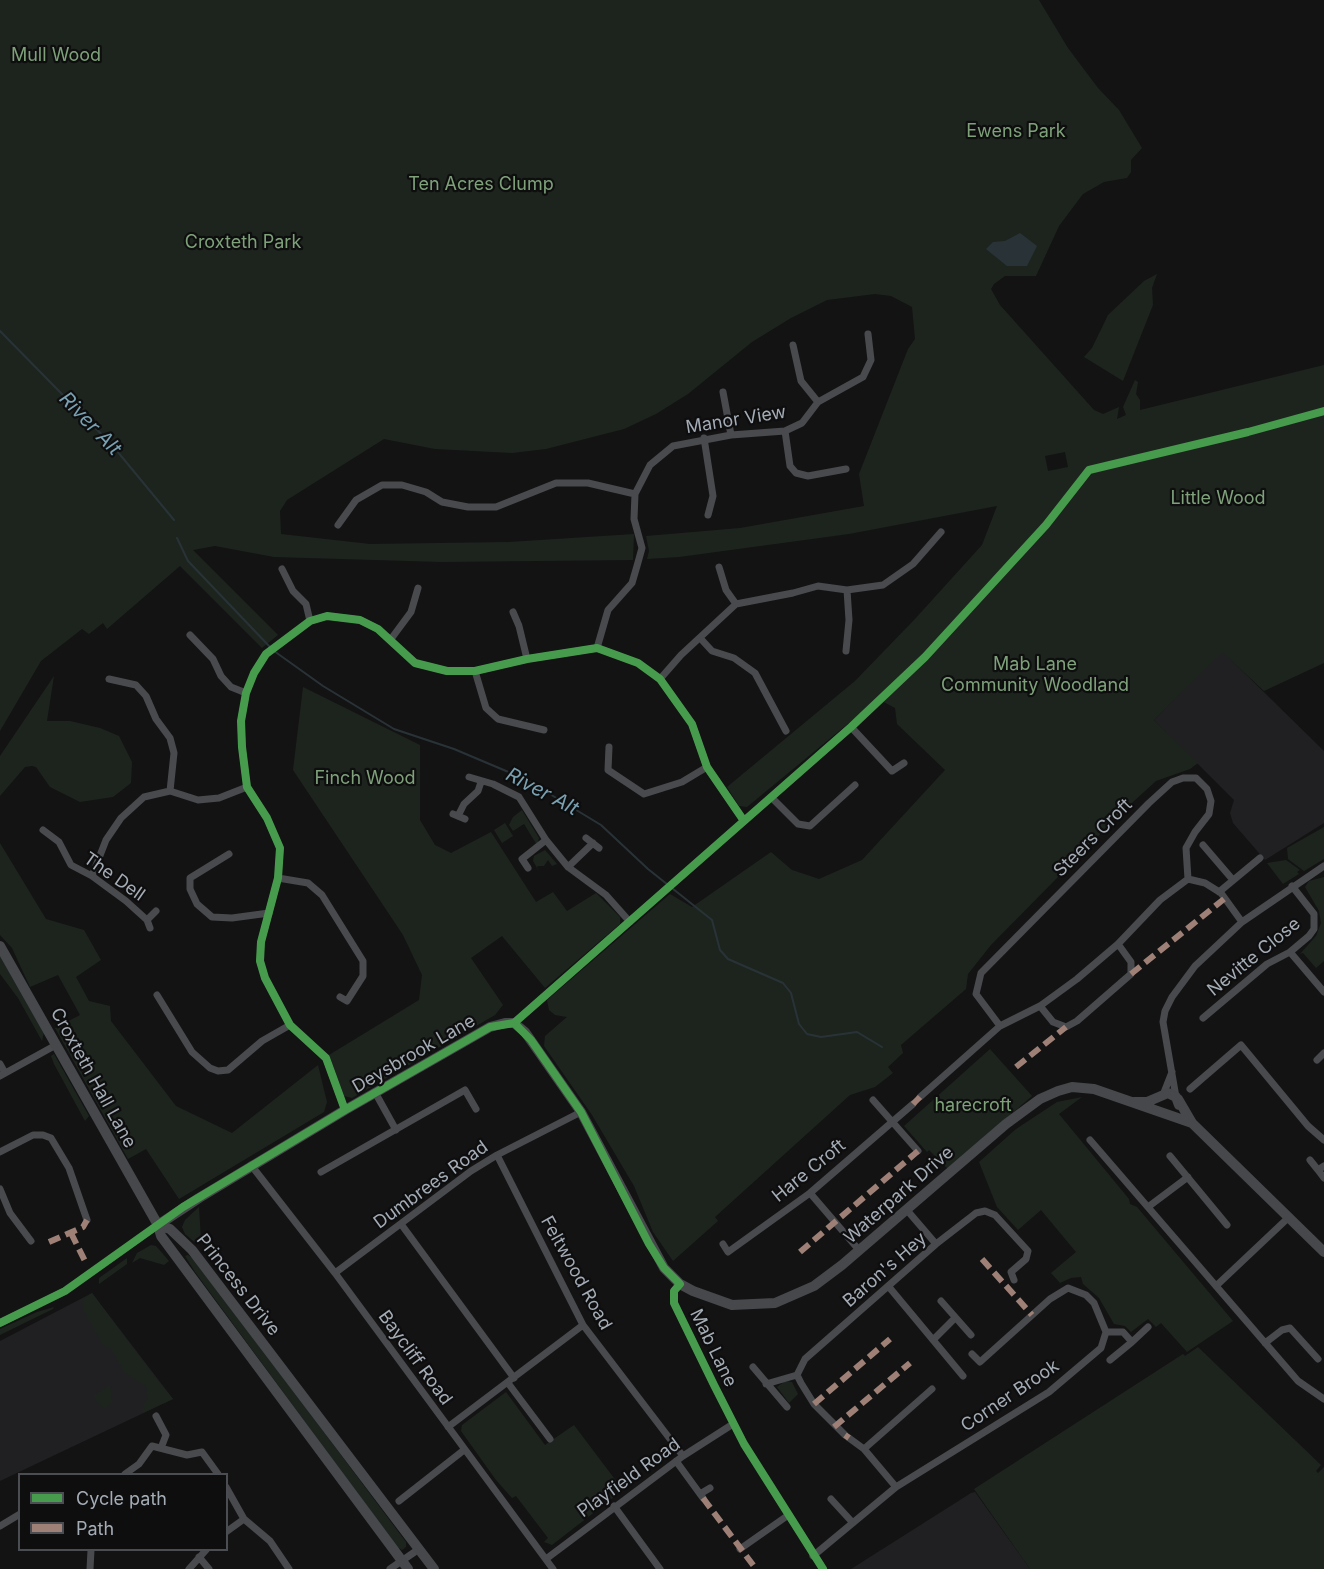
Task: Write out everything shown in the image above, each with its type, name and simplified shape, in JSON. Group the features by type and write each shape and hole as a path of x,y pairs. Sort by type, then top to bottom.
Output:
{"street":[{"name":"Manor View","path":"597,648 608,610 632,583 637,566 642,548 634,519 635,494 650,465 673,446 704,438 785,431 802,423 818,402 863,377 871,360 868,334"},
{"path":"793,345 801,381 818,402"},
{"path":"723,392 731,435"},
{"path":"785,431 790,466 796,473 808,476 846,469"},
{"path":"704,438 713,496 708,515"},
{"path":"338,525 356,500 382,484 402,485 426,492 442,502 468,507 496,507 556,483 588,483 635,494"},
{"path":"660,679 735,604 818,586 847,590 883,585 913,564 940,532"},
{"path":"719,567 726,590 735,604"},
{"path":"282,569 293,591 306,604 310,621"},
{"path":"391,639 411,612 418,588"},
{"path":"846,651 849,620 847,590"},
{"path":"513,612 527,659"},
{"path":"345,1110 326,1058 290,1026 265,978 261,961 261,942 278,878 279,848 267,818 247,787 241,721 246,693 254,673 269,652 310,621 327,616 353,618 378,629 415,663 447,671 475,671 527,659 597,648 638,663 660,679 692,724 707,767 744,821"},
{"path":"190,635 213,659 221,676 231,687 246,693"},
{"path":"701,639 712,651 734,658 754,673 786,731"},
{"path":"475,671 486,708 498,719 544,730"},
{"path":"108,679 136,685 146,696 156,720 170,738 174,753 170,791"},
{"name":"Deysbrook Lane","path":"0,1323 64,1291 158,1225 251,1165 345,1110 490,1027 514,1023 851,728 892,771 904,763"},
{"path":"609,747 608,770 644,794 682,782 707,767"},
{"path":"470,777 493,784 519,797 546,840 568,867 606,895 630,922"},
{"name":"Steers Croft","path":"1000,1026 976,994 981,973 1161,791 1172,782 1196,778 1207,789 1211,801 1209,814 1186,848 1188,879"},
{"path":"458,816 464,804 478,791 482,782"},
{"path":"771,796 798,824 810,826 855,785"},
{"path":"92,876 106,840 121,818 144,797 170,791 198,800 219,798 247,787"},
{"name":"The Dell","path":"42,830 59,842 71,865 92,876 126,901 147,920 150,928"},
{"path":"528,868 522,859 546,840"},
{"path":"568,867 593,843"},
{"path":"1203,845 1233,880"},
{"path":"229,854 190,879 190,889 196,904 212,916 232,918 269,913"},
{"path":"1219,892 1260,858"},
{"path":"1172,1072 1159,1106 1167,1113 1177,1109 1177,1098 1163,1022 1166,1007 1195,966 1242,922 1324,866"},
{"path":"278,878 308,883 322,895 363,961 363,976 347,1001 340,997"},
{"path":"920,1097 1000,1026 1040,1006 1077,980 1118,944 1160,900 1188,879 1205,883 1219,892 1242,922"},
{"name":"Nevitte Close","path":"1203,1018 1267,964 1290,952 1309,936 1315,921 1311,908 1292,886"},
{"name":"The Dell","path":"147,920 156,910"},
{"path":"1040,1006 1053,1022 1066,1027 1077,1021 1131,974 1131,962 1118,944"},
{"name":"Croxteth Hall Lane","path":"0,946 158,1225"},
{"path":"1290,952 1324,992"},
{"path":"157,995 192,1052 210,1068 218,1071 228,1070 262,1041 290,1026"},
{"path":"514,1023 531,1040 581,1112 649,1244 664,1268 680,1284"},
{"path":"0,1064 3,1075 56,1045"},
{"path":"1190,1089 1241,1045 1303,1120 1324,1140"},
{"path":"1317,1060 1324,1053"},
{"name":"Waterpark Drive","path":"680,1284 720,1302 743,1306 765,1305 787,1299 814,1286 1006,1124 1040,1100 1065,1089 1084,1087 1151,1111 1167,1113 1192,1124"},
{"path":"321,1172 465,1089 476,1110"},
{"path":"376,1094 396,1130"},
{"name":"Waterpark Drive","path":"1131,1102 1147,1102 1171,1094 1177,1098 1192,1124 1324,1252"},
{"path":"873,1100 918,1151"},
{"name":"Hare Croft","path":"723,1244 728,1252 810,1193 913,1104"},
{"name":"Dumbrees Road","path":"335,1273 497,1155 581,1112"},
{"path":"0,1152 33,1135 51,1138 69,1168 87,1220"},
{"path":"1090,1140 1298,1381 1324,1399"},
{"name":"Feltwood Road","path":"497,1155 583,1325 680,1459 701,1496 710,1488"},
{"path":"1170,1156 1227,1225"},
{"path":"1310,1160 1321,1168 1324,1178"},
{"name":"Baycliff Road","path":"251,1165 335,1273 553,1569"},
{"path":"1148,1207 1188,1177"},
{"path":"0,1189 10,1213 31,1240"},
{"path":"810,1193 859,1250"},
{"path":"906,1209 936,1244"},
{"name":"Baron's Hey","path":"797,1375 805,1359 936,1244 976,1213 985,1211 995,1215 1028,1251 1026,1259 1011,1272 1014,1280"},
{"path":"1216,1286 1288,1218"},
{"path":"401,1224 550,1439"},
{"name":"Princess Drive","path":"405,1565 177,1260 160,1236 158,1225 170,1229 192,1250 434,1569"},
{"path":"177,1260 182,1250 192,1250"},
{"name":"Mab Lane","path":"680,1284 674,1291 674,1303 733,1424 787,1516 823,1569"},
{"path":"888,1287 963,1376"},
{"path":"972,1354 980,1362 1050,1299 1068,1288 1079,1291 1094,1303 1106,1332 1123,1332 1131,1342"},
{"path":"941,1301 971,1335"},
{"path":"933,1340 955,1318"},
{"path":"448,1427 583,1325"},
{"path":"1110,1360 1148,1327"},
{"path":"1265,1343 1282,1330 1290,1328 1318,1359"},
{"name":"Corner Brook","path":"813,1556 896,1488 1049,1392 1101,1348 1106,1332"},
{"path":"753,1367 787,1407"},
{"path":"766,1384 797,1375 814,1404 864,1449 896,1488"},
{"path":"864,1449 932,1389"},
{"path":"156,1416 166,1435 161,1448"},
{"name":"Playfield Road","path":"546,1559 614,1506 733,1424"},
{"path":"126,1473 139,1464 152,1446 187,1455 202,1452 217,1473"},
{"path":"399,1501 464,1450"},
{"path":"228,1491 244,1519 270,1541 289,1569"},
{"path":"831,1499 853,1523"},
{"path":"614,1506 660,1569"},
{"path":"0,1526 18,1515"},
{"path":"740,1549 787,1516"},
{"path":"228,1531 244,1519"},
{"path":"390,1569 405,1565 418,1548"},
{"path":"90,1569 91,1551"},
{"path":"189,1569 200,1552 209,1569"}],"shaded area":[{"path":"1020,233 1037,246 1027,266 1007,266 986,249 993,242 1005,241"},
{"path":"1222,651 1324,751 1324,823 1265,860 1233,823 1230,813 1234,800 1154,720"},
{"path":"92,1293 173,1399 0,1481 0,1341"},
{"path":"975,1492 1030,1569 851,1569 971,1493"}],"green space":[{"name":"Croxteth Park","path":"0,0 1039,0 1068,48 1098,88 1119,110 1142,148 1131,160 1131,172 1127,178 1104,182 1083,194 1059,226 1036,276 1005,276 994,284 991,289 1000,305 1094,410 1103,414 1119,407 1117,419 1126,415 1123,407 1135,380 1138,382 1136,394 1140,400 1140,410 1324,365 1324,663 1264,691 1222,652 1154,720 1198,763 1190,769 1156,781 1122,812 991,945 968,974 966,989 901,1045 903,1053 888,1067 893,1073 875,1087 850,1095 715,1217 718,1221 673,1261 653,1232 634,1186 592,1115 544,1046 545,1036 567,1017 555,1015 549,1010 547,1000 670,894 692,907 771,852 792,870 819,879 862,860 945,770 897,724 895,708 878,699 747,807 739,806 727,787 855,681 914,620 982,545 997,506 849,534 679,557 647,559 649,551 646,536 740,528 864,506 859,474 908,349 915,339 912,307 891,296 875,294 827,300 791,318 752,342 688,394 656,414 624,429 546,449 512,453 435,449 384,439 287,500 280,511 281,534 370,544 509,542 634,534 633,560 442,562 274,557 215,546 193,550 278,635 262,648 180,566 107,629 103,623 89,634 82,629 41,661 0,731","holes":["1065,452 1068,467 1048,471 1045,456"]},
{"path":"1157,274 1152,288 1153,305 1123,381 1084,357 1092,348 1108,315 1144,281"},
{"path":"54,676 47,721 70,721 100,728 119,736 132,762 131,783 113,797 80,802 50,787 36,767 32,766 25,767 0,796 0,756"},
{"name":"Finch Wood","path":"303,687 420,745 420,820 435,845 451,853 491,832 536,902 553,892 567,911 596,893 620,917 620,924 545,988 502,936 471,958 503,1005 495,1015 352,1098 344,1096 329,1055 419,1000 422,975 403,935 293,770"},
{"path":"522,810 539,838 537,845 524,824 513,831 509,825 513,817"},
{"path":"505,823 513,836 502,843 494,830"},
{"path":"1324,827 1324,859 1304,871 1288,859 1287,848"},
{"path":"0,843 46,919 84,930 101,960 76,977 89,1001 110,1006 111,1021 176,1106 232,1133 318,1065 327,1102 324,1112 179,1199 146,1149 128,1159 55,1028 80,1015 58,975 30,987 12,948 0,935"},
{"path":"545,850 557,864 552,866 548,860 544,866 536,867 533,861 534,856"},
{"path":"1286,860 1300,870 1297,872 1299,874 1283,884 1267,863"},
{"path":"1324,877 1324,961 1316,968 1303,953 1300,954 1316,936 1321,923 1319,911 1305,887 1309,881"},
{"path":"0,954 44,1032 42,1041 18,998 0,974"},
{"name":"harecroft","path":"990,1049 1032,1096 948,1169 929,1150 927,1152 904,1126"},
{"path":"54,1054 89,1116 85,1121 54,1064 51,1056"},
{"path":"1082,1097 1059,1114 1129,1199 1130,1204 1137,1207 1233,1321 1187,1352 1161,1323 1156,1327 1148,1319 1131,1332 1125,1326 1114,1324 1099,1298 1083,1284 1081,1277 1060,1283 1051,1273 1076,1252 1041,1210 1018,1230 997,1207 979,1162 1016,1129 1057,1102"},
{"path":"199,1207 201,1240 198,1245 185,1234 182,1227 185,1220"},
{"path":"151,1245 156,1246 169,1261 164,1265 140,1258 132,1263 137,1253"},
{"path":"188,1255 196,1261 406,1542 406,1547 402,1550 397,1547 195,1272 185,1256"},
{"path":"127,1258 127,1264 99,1284 99,1278"},
{"path":"92,1293 173,1399 143,1413 143,1406 148,1399 146,1386 124,1372 112,1350 103,1345 84,1311 83,1299"},
{"path":"54,1307 53,1309 0,1335 0,1329"},
{"path":"1198,1347 1321,1465 1316,1471 1318,1473 1324,1467 1324,1569 1030,1569 974,1489 1183,1354 1185,1356"},
{"path":"785,1381 792,1382 798,1394 789,1403 777,1387"},
{"path":"110,1385 112,1402 105,1409 94,1396"},
{"path":"506,1392 545,1445 574,1425 623,1490 552,1545 544,1542 548,1538 516,1496 512,1498 496,1480 461,1431 462,1425"}],"waterway":[{"name":"River Alt","path":"0,331 112,445 174,520"},
{"name":"River Alt","path":"177,538 188,561 270,647"},
{"name":"River Alt","path":"274,651 323,686 394,729 454,749 525,779 601,825 648,869 712,920 720,950 728,959 783,983 791,993 799,1024 807,1034 821,1037 857,1032 882,1047"}],"marked path":[{"path":"1131,974 1224,899"},
{"path":"1016,1067 1066,1027"},
{"path":"913,1104 920,1097"},
{"path":"800,1252 918,1151"},
{"path":"49,1242 83,1227 87,1220"},
{"path":"71,1233 85,1261"},
{"path":"982,1259 1032,1315"},
{"path":"814,1404 890,1339"},
{"path":"834,1427 910,1363"},
{"path":"845,1435 849,1438"},
{"path":"703,1498 756,1569"}],"cycle path":[{"path":"0,1323 65,1291 183,1207 345,1110 490,1027 514,1023 851,727 925,657 1046,525 1089,470 1248,432 1324,411"},
{"path":"345,1110 326,1058 290,1025 265,978 260,961 261,942 278,878 280,848 267,818 247,787 242,747 241,721 246,693 254,673 266,654 310,621 327,616 360,620 378,629 415,663 447,671 475,671 527,659 597,648 638,663 660,679 692,724 707,767 744,821"},
{"path":"514,1023 531,1040 581,1112 649,1244 664,1268 680,1284 674,1291 674,1303 714,1385 744,1444 823,1569"}],"park label":[{"name":"Mull Wood","path":"56,56"},
{"name":"Ewens Park","path":"1016,132"},
{"name":"Ten Acres Clump","path":"481,185"},
{"name":"Little Wood","path":"1218,499"},
{"name":"Mab Lane Community Woodland","path":"1035,675"}]}
